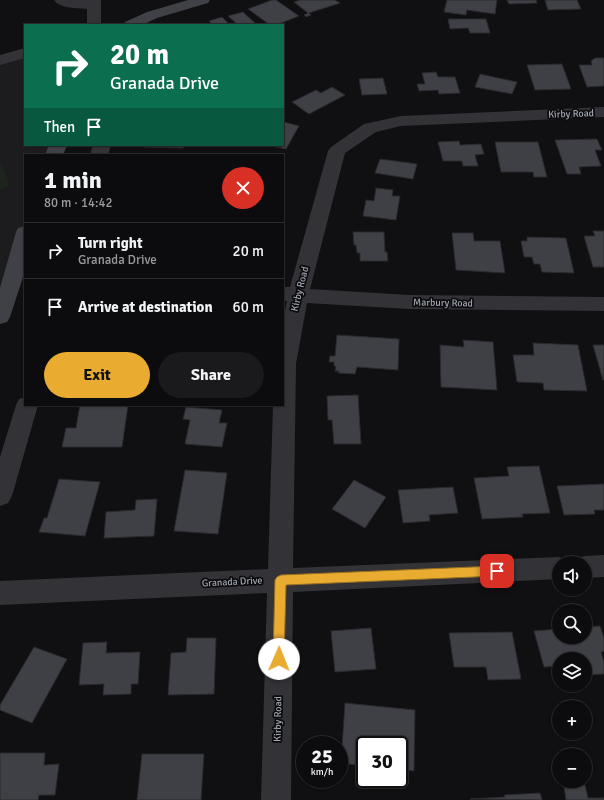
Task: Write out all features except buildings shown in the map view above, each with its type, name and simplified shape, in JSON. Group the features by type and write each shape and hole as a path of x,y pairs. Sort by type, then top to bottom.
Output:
{"main road":[{"path":"132,24 152,15 203,0"},
{"path":"0,317 19,276 24,239"}],"street":[{"path":"61,0 70,3 94,2 94,24"},
{"path":"0,60 24,53"},
{"name":"Kirby Road","path":"276,800 285,364 290,295 337,152 370,128 401,121 604,112"},
{"name":"Marbury Road","path":"290,295 409,302 604,304"},
{"path":"0,496 27,406"},
{"path":"592,567 604,566"},
{"name":"Granada Drive","path":"0,594 552,568"}],"shaded area":[{"path":"24,57 24,146 54,146 51,154 24,154 24,229 0,295 0,64"},
{"path":"0,160 10,185 0,190"}],"route":[{"path":"279,659 281,580 497,571"}]}
